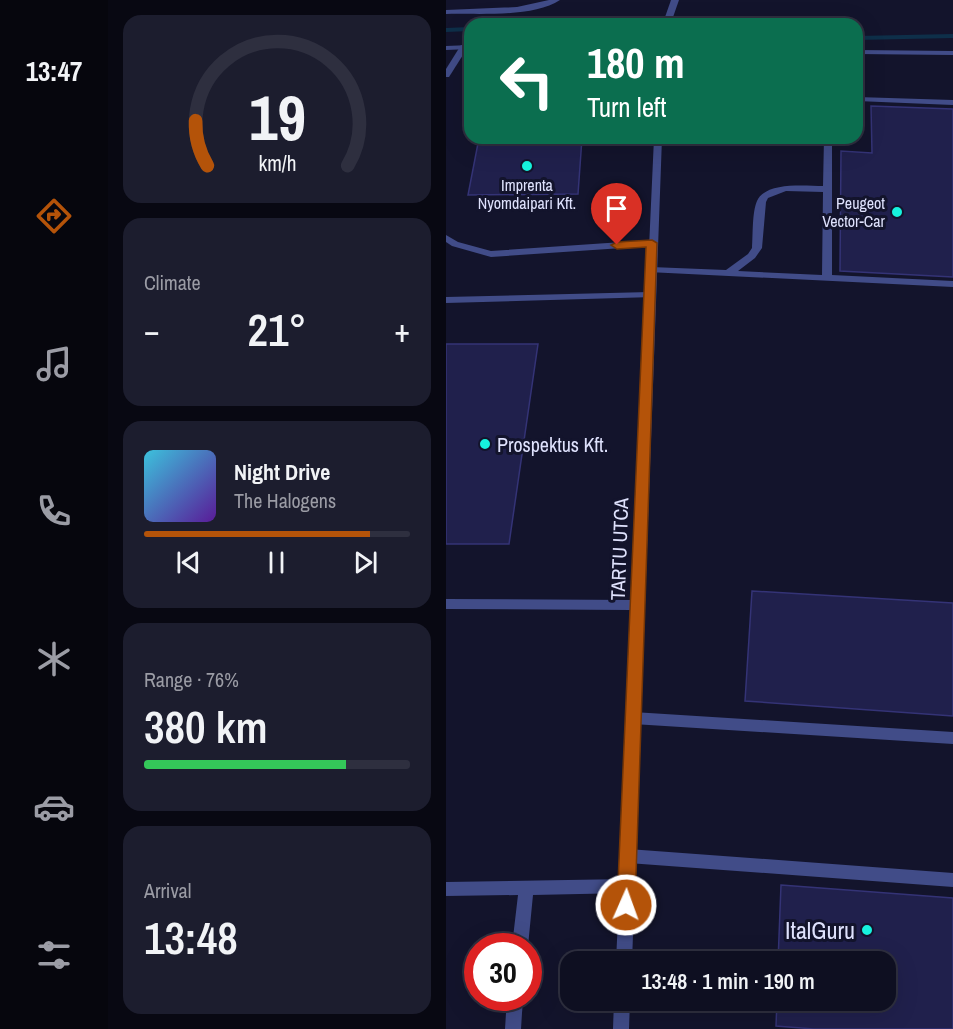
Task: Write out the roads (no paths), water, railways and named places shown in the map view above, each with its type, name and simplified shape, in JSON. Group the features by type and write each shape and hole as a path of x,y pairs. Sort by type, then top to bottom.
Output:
{"street":[{"path":"446,12 527,8 556,0"},
{"path":"669,18 675,0"},
{"path":"446,48 464,47"},
{"path":"446,75 464,51"},
{"path":"863,52 953,54"},
{"path":"863,99 953,103"},
{"name":"TARTU UTCA","path":"624,951 658,144"},
{"path":"827,279 828,144"},
{"path":"727,274 752,256 757,248 761,202 765,196 785,188 827,189"},
{"path":"446,238 455,244 491,254 652,243"},
{"path":"651,270 953,285"},
{"path":"446,300 650,294"},
{"path":"446,604 638,605"},
{"path":"633,718 953,738"},
{"path":"628,856 953,880"},
{"path":"446,889 627,886"},
{"path":"521,933 526,888"},
{"path":"512,1029 514,1011"},
{"path":"621,1029 622,1011"}],"waterway":[{"path":"446,30 464,29"},
{"path":"863,38 954,36"}],"place":[{"name":"Imprenta Nyomdaipari Kft.","path":"527,166"},
{"name":"Peugeot Vector-Car","path":"897,212"},
{"name":"Prospektus Kft.","path":"485,444"},
{"name":"ItalGuru","path":"867,930"}]}
